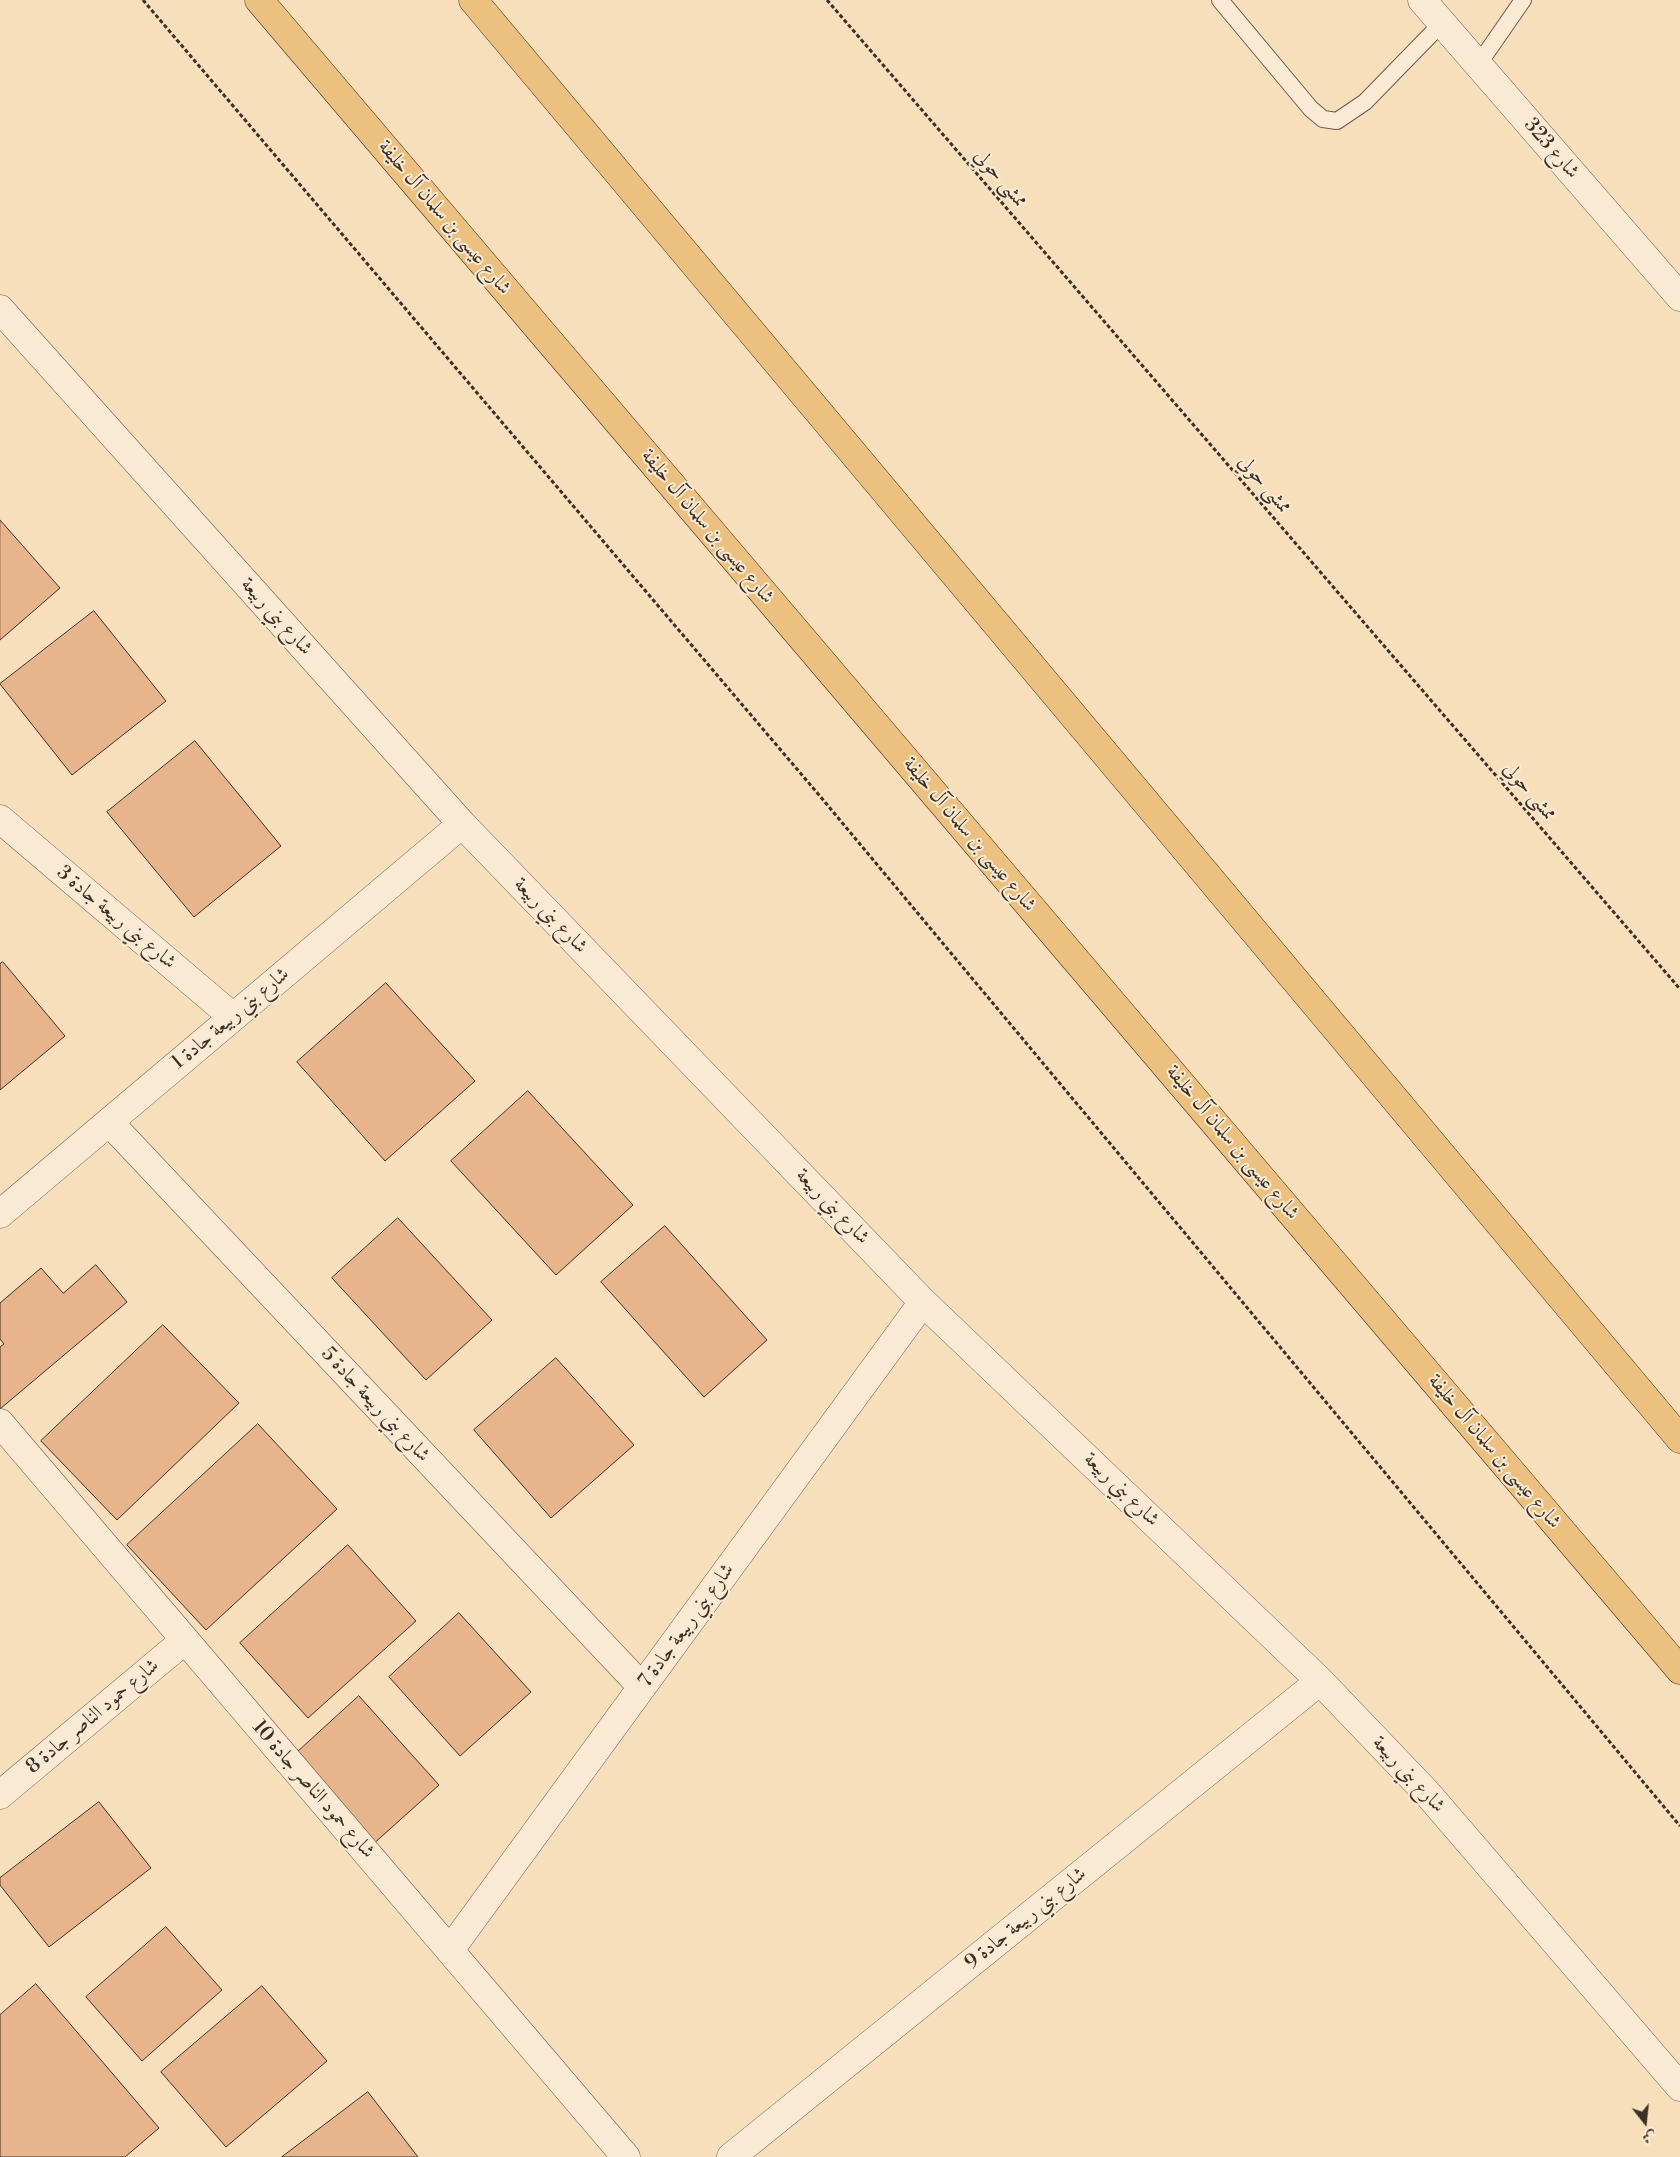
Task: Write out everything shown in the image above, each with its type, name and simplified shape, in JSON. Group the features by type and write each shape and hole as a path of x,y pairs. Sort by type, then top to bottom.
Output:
{"highway":[{"name":"شارع عيسى بن سلمان آل خليفة","path":"259,0 1680,1670"},
{"path":"478,4 1680,1439"}],"street":[{"name":"شارع 323","path":"1422,0 1680,297"},
{"name":"شارع بني ربيعة","path":"0,309 462,824 923,1302 1320,1681 1427,1794 1680,2087"},
{"name":"شارع بني ربيعة جادة 3","path":"0,819 233,1017"},
{"name":"شارع بني ربيعة جادة 1","path":"0,1214 462,824"},
{"name":"شارع بني ربيعة جادة 5","path":"109,1122 642,1687"},
{"name":"شارع بني ربيعة جادة 7","path":"450,1950 923,1302"},
{"name":"شارع حمود الناصر جادة 10","path":"0,1423 626,2157"},
{"name":"شارع حمود الناصر جادة 8","path":"0,1795 185,1640"},
{"name":"شارع بني ربيعة جادة 9","path":"731,2157 1320,1681"}],"lane":[{"path":"1220,0 1311,110 1323,119 1337,122 1365,102 1442,23"},
{"path":"1478,65 1522,0"}],"path":[{"path":"142,0 819,794 1680,1826"},
{"name":"ممشى حولي","path":"827,0 1680,989"}],"building":[{"path":"0,520 60,588 0,640"},
{"path":"94,611 166,701 72,775 0,684"},
{"path":"195,741 281,846 194,917 107,812"},
{"path":"3,962 65,1036 0,1090 0,964"},
{"path":"386,983 475,1081 385,1161 297,1062"},
{"path":"528,1091 633,1205 556,1275 451,1161"},
{"path":"398,1218 492,1320 426,1380 332,1278"},
{"path":"665,1226 767,1340 704,1397 601,1282"},
{"path":"96,1265 127,1302 0,1409 0,1347 4,1344 0,1339 0,1303 41,1268 63,1293"},
{"path":"163,1325 239,1403 117,1520 41,1441"},
{"path":"556,1358 634,1445 551,1518 474,1430"},
{"path":"258,1424 337,1509 206,1630 127,1545"},
{"path":"348,1545 416,1621 308,1718 240,1643"},
{"path":"459,1613 531,1692 460,1756 389,1677"},
{"path":"359,1696 439,1785 371,1846 291,1758"},
{"path":"99,1802 151,1868 49,1947 0,1885 0,1878"},
{"path":"166,1927 222,1990 142,2061 86,1997"},
{"path":"36,1984 159,2128 125,2157 0,2157 0,2015"},
{"path":"262,1986 327,2061 226,2147 161,2072"},
{"path":"368,2092 418,2157 282,2157"}]}
